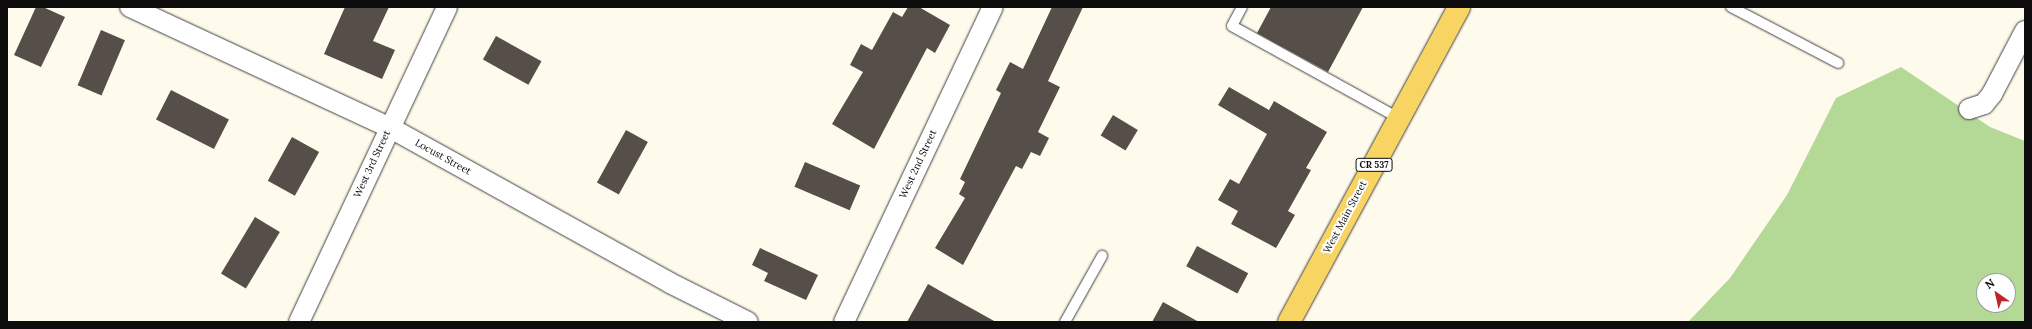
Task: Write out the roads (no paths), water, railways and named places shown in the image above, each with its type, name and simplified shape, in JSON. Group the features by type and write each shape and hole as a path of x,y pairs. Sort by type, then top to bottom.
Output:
{"main road":[{"name":"West Main Street","path":"1289,322 1459,7"}],"street":[{"name":"Locust Street","path":"130,7 389,127 670,283 748,322"},
{"name":"West 3rd Street","path":"299,322 446,7"},
{"name":"West 2nd Street","path":"844,322 993,7"},
{"path":"1968,109 1984,104 2017,62 2025,31"}],"lane":[{"path":"1242,7 1232,26 1399,118"},
{"path":"1731,7 1838,63"},
{"path":"1065,322 1102,256"}]}
